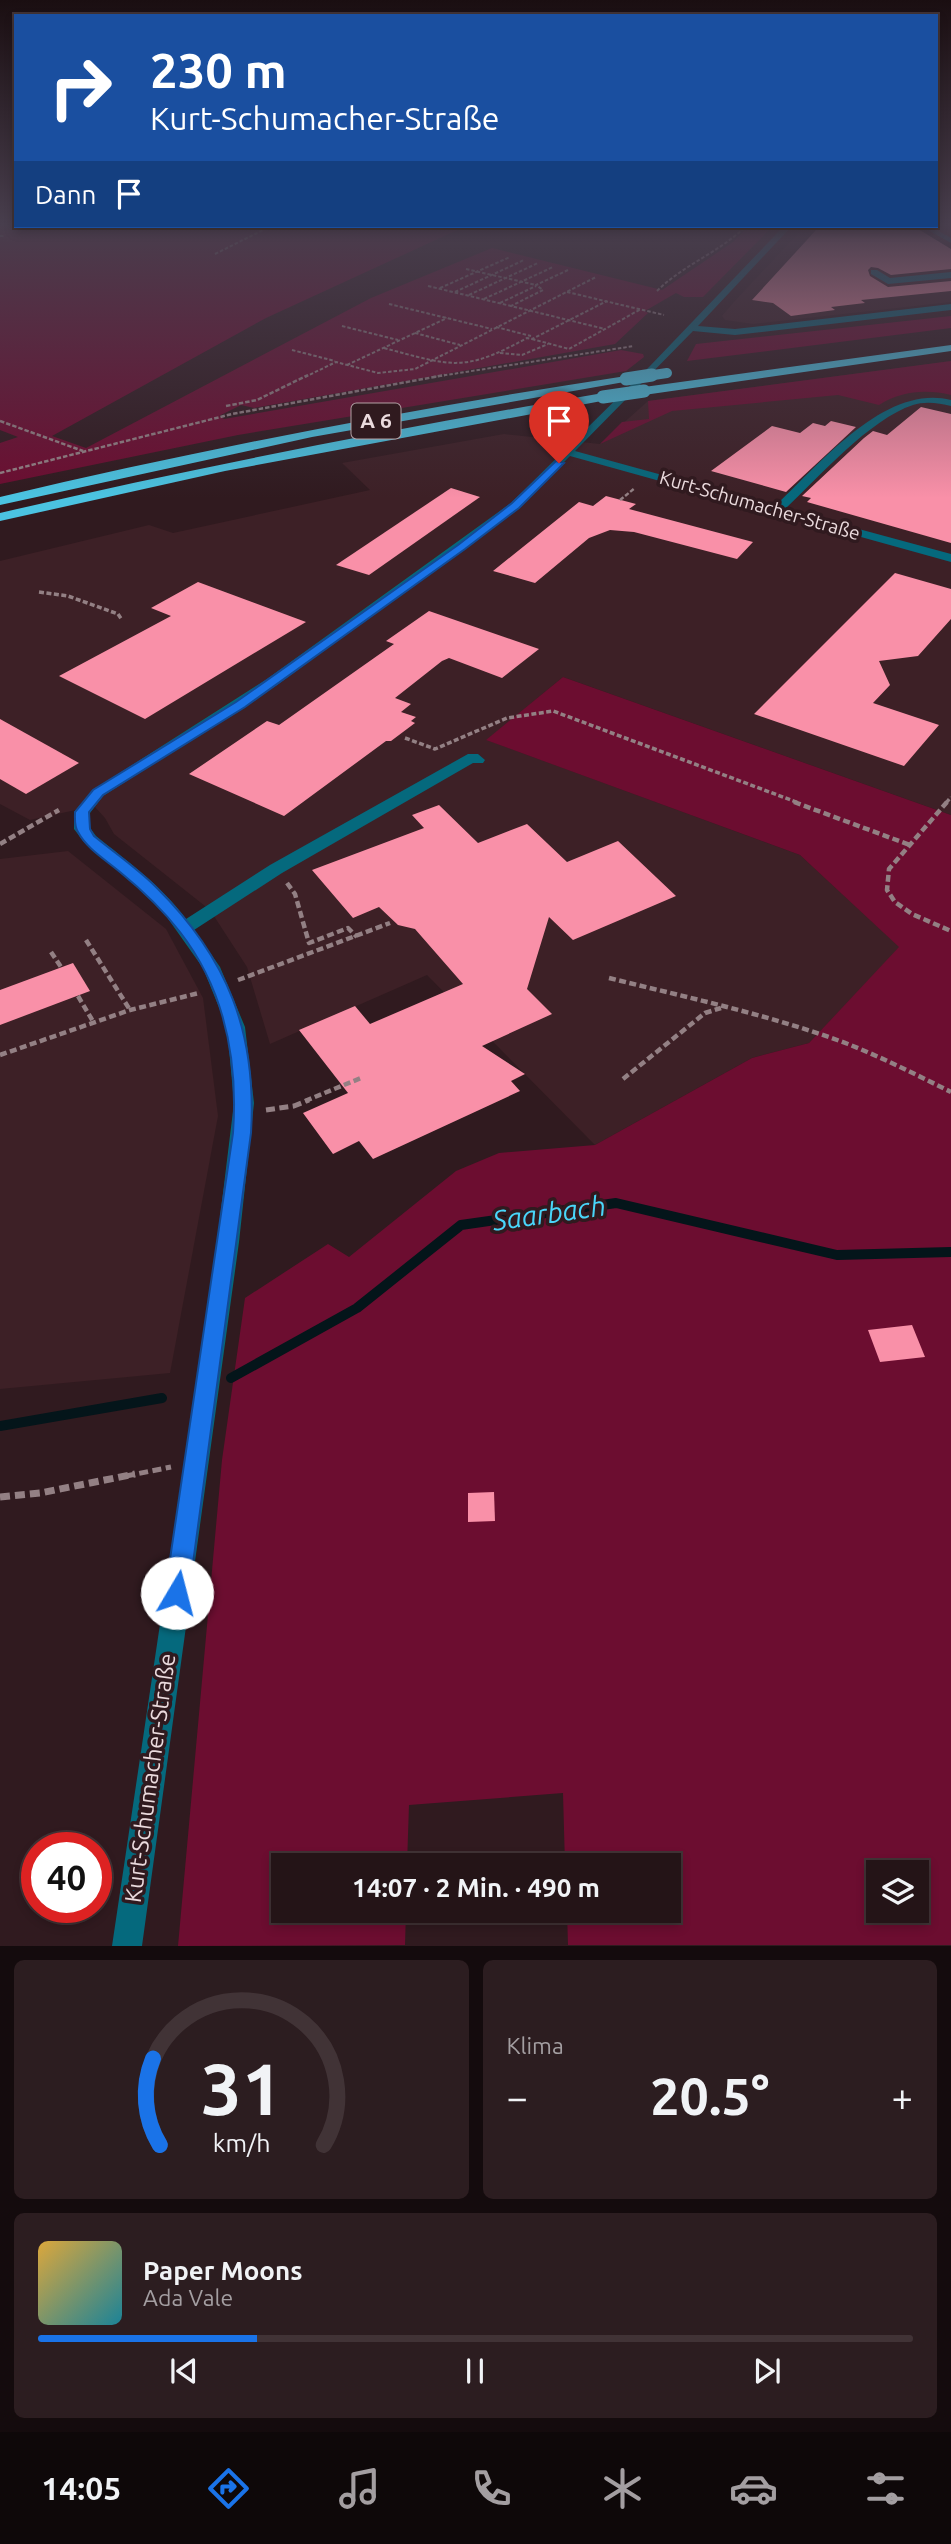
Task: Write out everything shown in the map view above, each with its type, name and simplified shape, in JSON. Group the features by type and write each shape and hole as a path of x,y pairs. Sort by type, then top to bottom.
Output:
{"highway":[{"name":"A 6","path":"0,517 231,466 603,397 951,348"},
{"name":"A 6","path":"0,501 127,471 374,422 681,371"},
{"path":"0,492 127,471"}],"street":[{"name":"Kurt-Schumacher-Straße","path":"127,1945 244,1113 236,1027 220,986 186,928 138,878 89,839 82,829 82,812 98,793 210,724 354,625 494,523 570,453 701,317"},
{"path":"686,333 735,332 866,317"},
{"path":"777,510 871,427 896,409 919,400 951,403"},
{"name":"Kurt-Schumacher-Straße","path":"570,453 951,558"},
{"path":"186,928 276,869 473,757 478,760"}],"path":[{"path":"442,317 569,349 627,317"},
{"path":"292,350 378,373 415,369 517,317"},
{"path":"555,317 605,329"},
{"path":"384,348 431,360 463,364 486,360 575,317"},
{"path":"347,365 447,318"},
{"path":"342,326 398,341"},
{"path":"415,333 461,345"},
{"path":"499,353 522,355 549,344"},
{"path":"0,473 232,414 427,378 634,346"},
{"path":"226,406 239,401 257,400 336,362"},
{"path":"0,421 84,451"},
{"path":"39,592 68,596 118,614 122,620"},
{"path":"405,738 435,749 503,718 530,711 553,711 910,845"},
{"path":"0,844 67,806 98,793"},
{"path":"951,797 889,869 887,890 895,902 912,914 951,932"},
{"path":"276,869 295,894 310,943 348,928 357,937"},
{"path":"220,986 390,923"},
{"path":"86,940 130,1010"},
{"path":"51,952 61,967"},
{"path":"609,978 725,1007 834,1039 951,1092"},
{"path":"0,1055 130,1010 194,995"},
{"path":"78,996 94,1023"},
{"path":"623,1079 705,1013 725,1007"},
{"path":"244,1113 294,1106 361,1078"},
{"path":"0,1497 53,1491 196,1461"}],"shaded area":[{"path":"0,317 269,317 52,436 86,448 335,317 644,317 615,344 254,408 241,405 219,416 224,419 621,350 643,354 644,357 626,371 238,435 0,484 0,443 18,437 0,430"},
{"path":"723,317 818,317 753,324 725,320"},
{"path":"951,317 951,328 687,361 696,344"},
{"path":"951,361 951,815 563,677 487,740 800,855 900,947 809,1043 752,1058 595,1145 427,975 270,1044 247,967 210,910 114,834 94,806 30,820 0,804 0,561 149,525 173,533 370,490 342,463 504,434 600,444 648,401"},
{"path":"951,361 951,395 914,392 879,405 838,395 672,411 600,444 622,422 649,419 648,401"},
{"path":"563,677 951,815 951,1945 568,1945 567,1923 681,1923 681,1853 565,1853 563,1793 409,1805 407,1853 271,1853 271,1923 406,1923 405,1945 178,1946 222,1460 245,1298 328,1244 349,1257 456,1171 499,1153 595,1145 752,1058 809,1043 899,947 800,855 486,740"},
{"path":"68,851 166,929 203,998 218,1116 170,1373 0,1389 0,859"}],"building":[{"path":"921,407 951,414 951,543 807,502 811,498 802,496 873,431 887,435"},
{"path":"831,421 856,427 786,492 711,471 772,426 800,433 813,423 825,426"},
{"path":"451,488 480,497 369,575 336,565"},
{"path":"606,496 636,504 629,509 753,542 737,559 634,532 610,530 589,538 535,583 493,571 579,502 593,506"},
{"path":"895,573 951,589 951,619 918,656 879,661 890,685 873,703 939,725 904,766 754,714"},
{"path":"198,582 306,622 145,719 59,676 171,616 151,608"},
{"path":"429,611 539,649 502,678 449,658 442,661 395,698 411,704 401,712 416,717 411,721 415,723 391,741 386,741 284,816 189,774 267,721 279,725 394,644 386,641"},
{"path":"0,719 79,763 26,794 0,779"},
{"path":"439,805 478,843 527,824 567,862 618,841 676,896 573,940 549,917 527,989 552,1014 482,1046 525,1074 511,1081 520,1091 373,1159 359,1141 333,1154 303,1113 348,1093 299,1030 355,1006 370,1024 463,984 415,929 398,925 379,907 353,918 312,870 424,828 412,815"},
{"path":"73,963 90,991 0,1025 0,990"},
{"path":"912,1325 925,1357 880,1362 868,1330"},
{"path":"494,1492 495,1521 468,1522 468,1493"}],"waterway":[{"name":"Saarbach","path":"231,1378 357,1308 461,1225 616,1203 837,1255 951,1252"},
{"name":"Saarbach","path":"0,1426 162,1398"}],"route":[{"path":"177,1593 242,1133 244,1102 239,1048 229,1006 198,946 186,928 150,889 89,839 82,829 82,812 98,793 240,704 462,547 515,505 559,463"}]}
